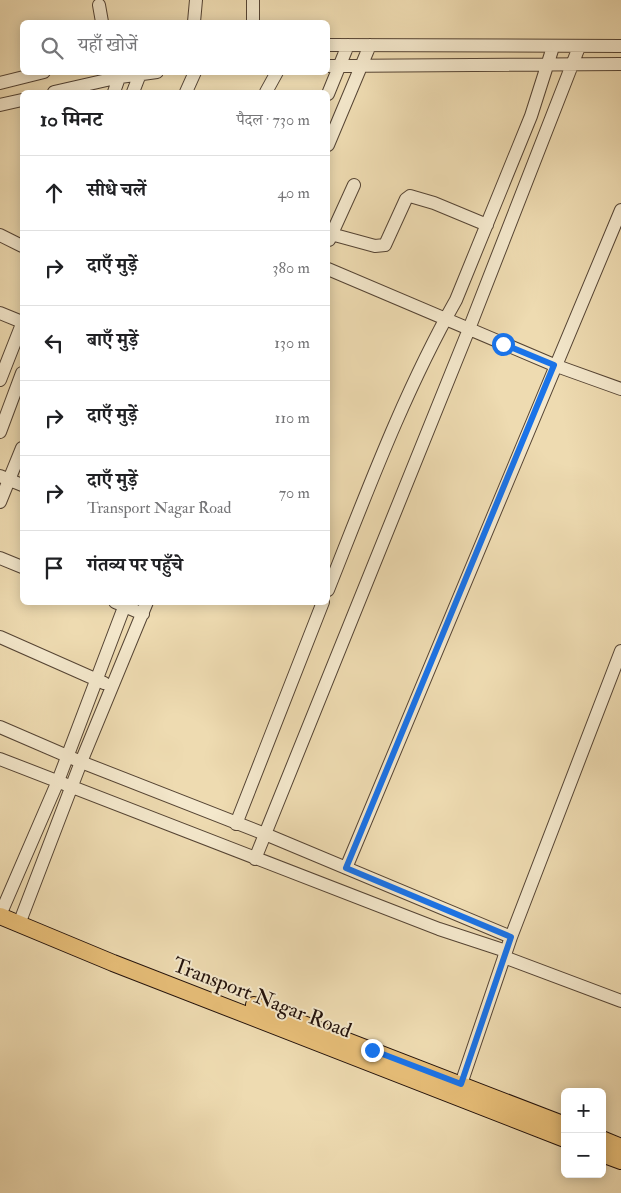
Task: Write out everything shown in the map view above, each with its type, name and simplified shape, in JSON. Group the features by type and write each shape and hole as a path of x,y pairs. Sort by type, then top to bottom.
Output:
{"main road":[{"name":"Transport Nagar Road","path":"1,912 113,963 561,1137"},
{"name":"Transport Nagar Road","path":"20,921 561,1122"},
{"path":"606,1140 621,1146"},
{"path":"606,1155 621,1161"}],"street":[{"path":"194,20 196,0"},
{"path":"253,0 253,20"},
{"path":"98,5 102,20"},
{"path":"330,45 621,46"},
{"path":"329,90 333,66 348,45"},
{"path":"330,140 370,45"},
{"path":"330,585 400,410 444,318 456,300 531,116 553,47"},
{"path":"255,859 469,329 579,47"},
{"path":"333,66 361,64 621,64"},
{"path":"0,83 32,75"},
{"path":"62,90 120,75"},
{"path":"115,90 120,75"},
{"path":"134,90 140,75"},
{"path":"187,90 194,75"},
{"path":"267,90 275,75"},
{"path":"0,105 20,100"},
{"path":"330,236 354,185"},
{"path":"330,238 374,246 385,245 406,199 410,196 434,203 487,225"},
{"path":"346,868 554,365 621,210"},
{"path":"0,235 20,245"},
{"path":"330,270 554,365 621,389"},
{"path":"0,313 20,322"},
{"path":"0,380 20,328"},
{"path":"0,432 20,378"},
{"path":"0,502 5,478 20,452"},
{"path":"5,478 20,484"},
{"path":"0,558 20,565"},
{"path":"1,912 58,781 98,680 122,605"},
{"path":"20,921 81,762 145,608 128,605"},
{"path":"236,824 321,605"},
{"path":"0,637 113,687"},
{"path":"461,1084 511,937 621,651"},
{"path":"0,727 67,757 265,834 511,937"},
{"path":"0,760 72,786 255,859 505,954 621,1001"}],"route":[{"path":"372,1050 461,1084 511,937 346,868 554,365 503,344"}]}
